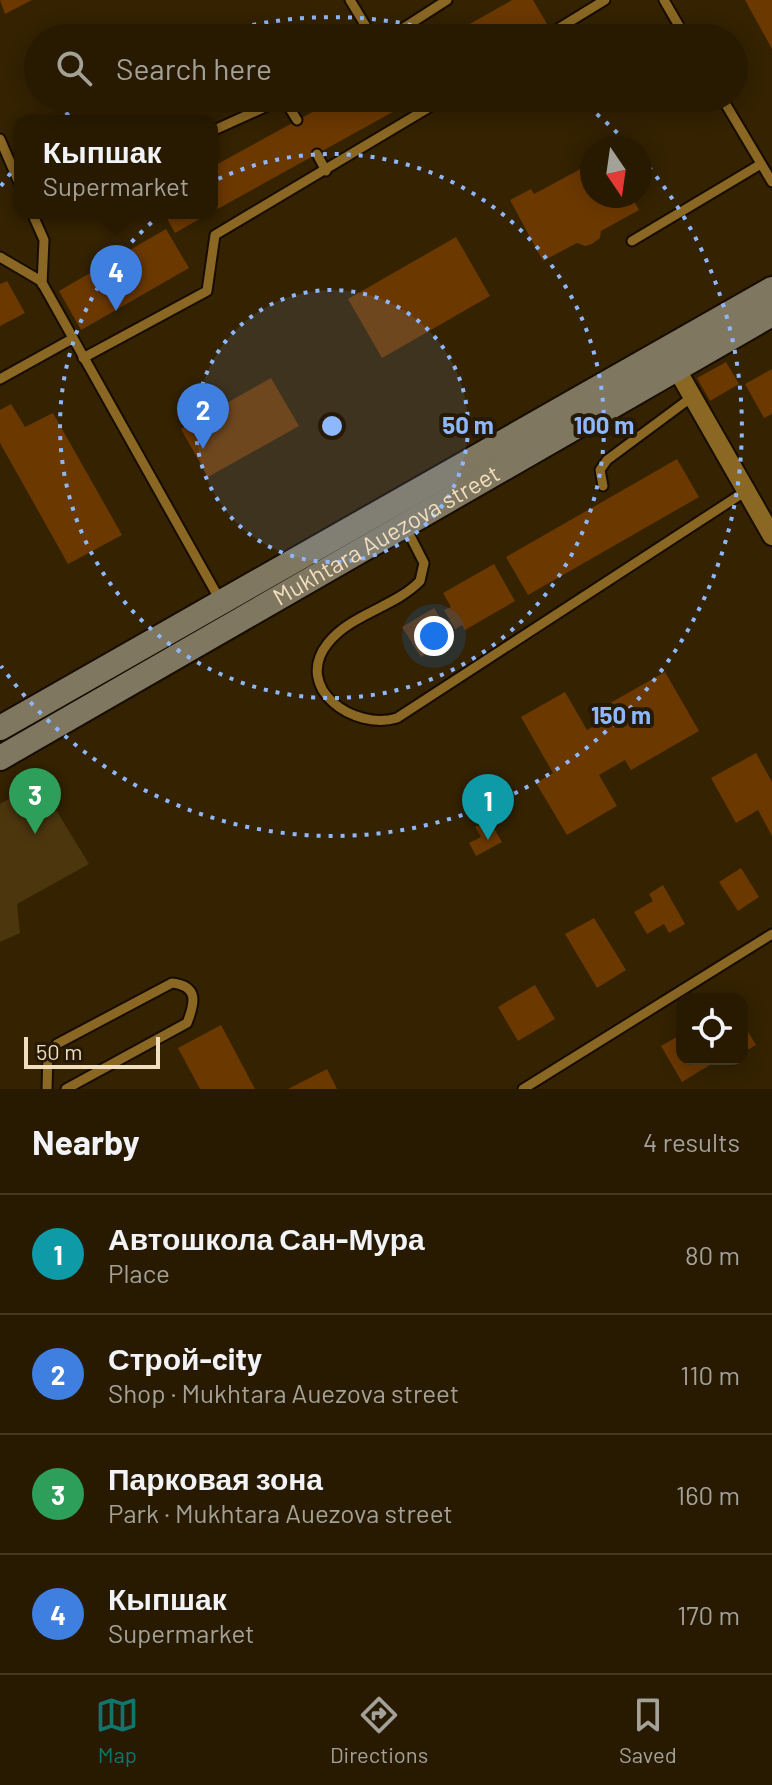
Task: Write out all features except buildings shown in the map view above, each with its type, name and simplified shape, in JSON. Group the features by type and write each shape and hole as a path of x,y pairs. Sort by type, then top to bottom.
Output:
{"main road":[{"name":"Mukhtara Auezova street","path":"0,758 228,613 772,289"},
{"name":"Mukhtara Auezova street","path":"0,728 404,525 772,314"}],"street":[{"path":"676,368 772,536"}],"lane":[{"path":"350,0 365,24"},
{"path":"410,24 447,0"},
{"path":"566,24 605,0"},
{"path":"664,0 678,24"},
{"path":"218,128 254,112"},
{"path":"293,112 297,120"},
{"path":"83,358 207,291 215,235 422,112"},
{"path":"730,112 772,180"},
{"path":"0,139 14,171"},
{"path":"317,154 326,171"},
{"path":"632,241 761,164"},
{"path":"35,219 44,240 42,284"},
{"path":"0,257 42,284 228,613"},
{"path":"0,379 72,339"},
{"path":"603,486 600,470 607,460 692,397"},
{"path":"404,525 424,563 420,581 333,638 318,662 319,681 331,701 353,715 383,722 397,718 746,491"},
{"path":"523,1089 772,934"},
{"path":"47,1089 48,1055 57,1044 172,983 184,984 192,992 194,1006 187,1023 66,1089"}],"shaded area":[{"path":"39,782 89,864 17,904 20,933 0,942 0,804"}],"place":[{"name":"Кыпшак","path":"116,311"},
{"name":"Строй-city","path":"203,449"},
{"name":"Парковая зона","path":"35,834"},
{"name":"Автошкола Сан-Мура","path":"488,840"}]}
